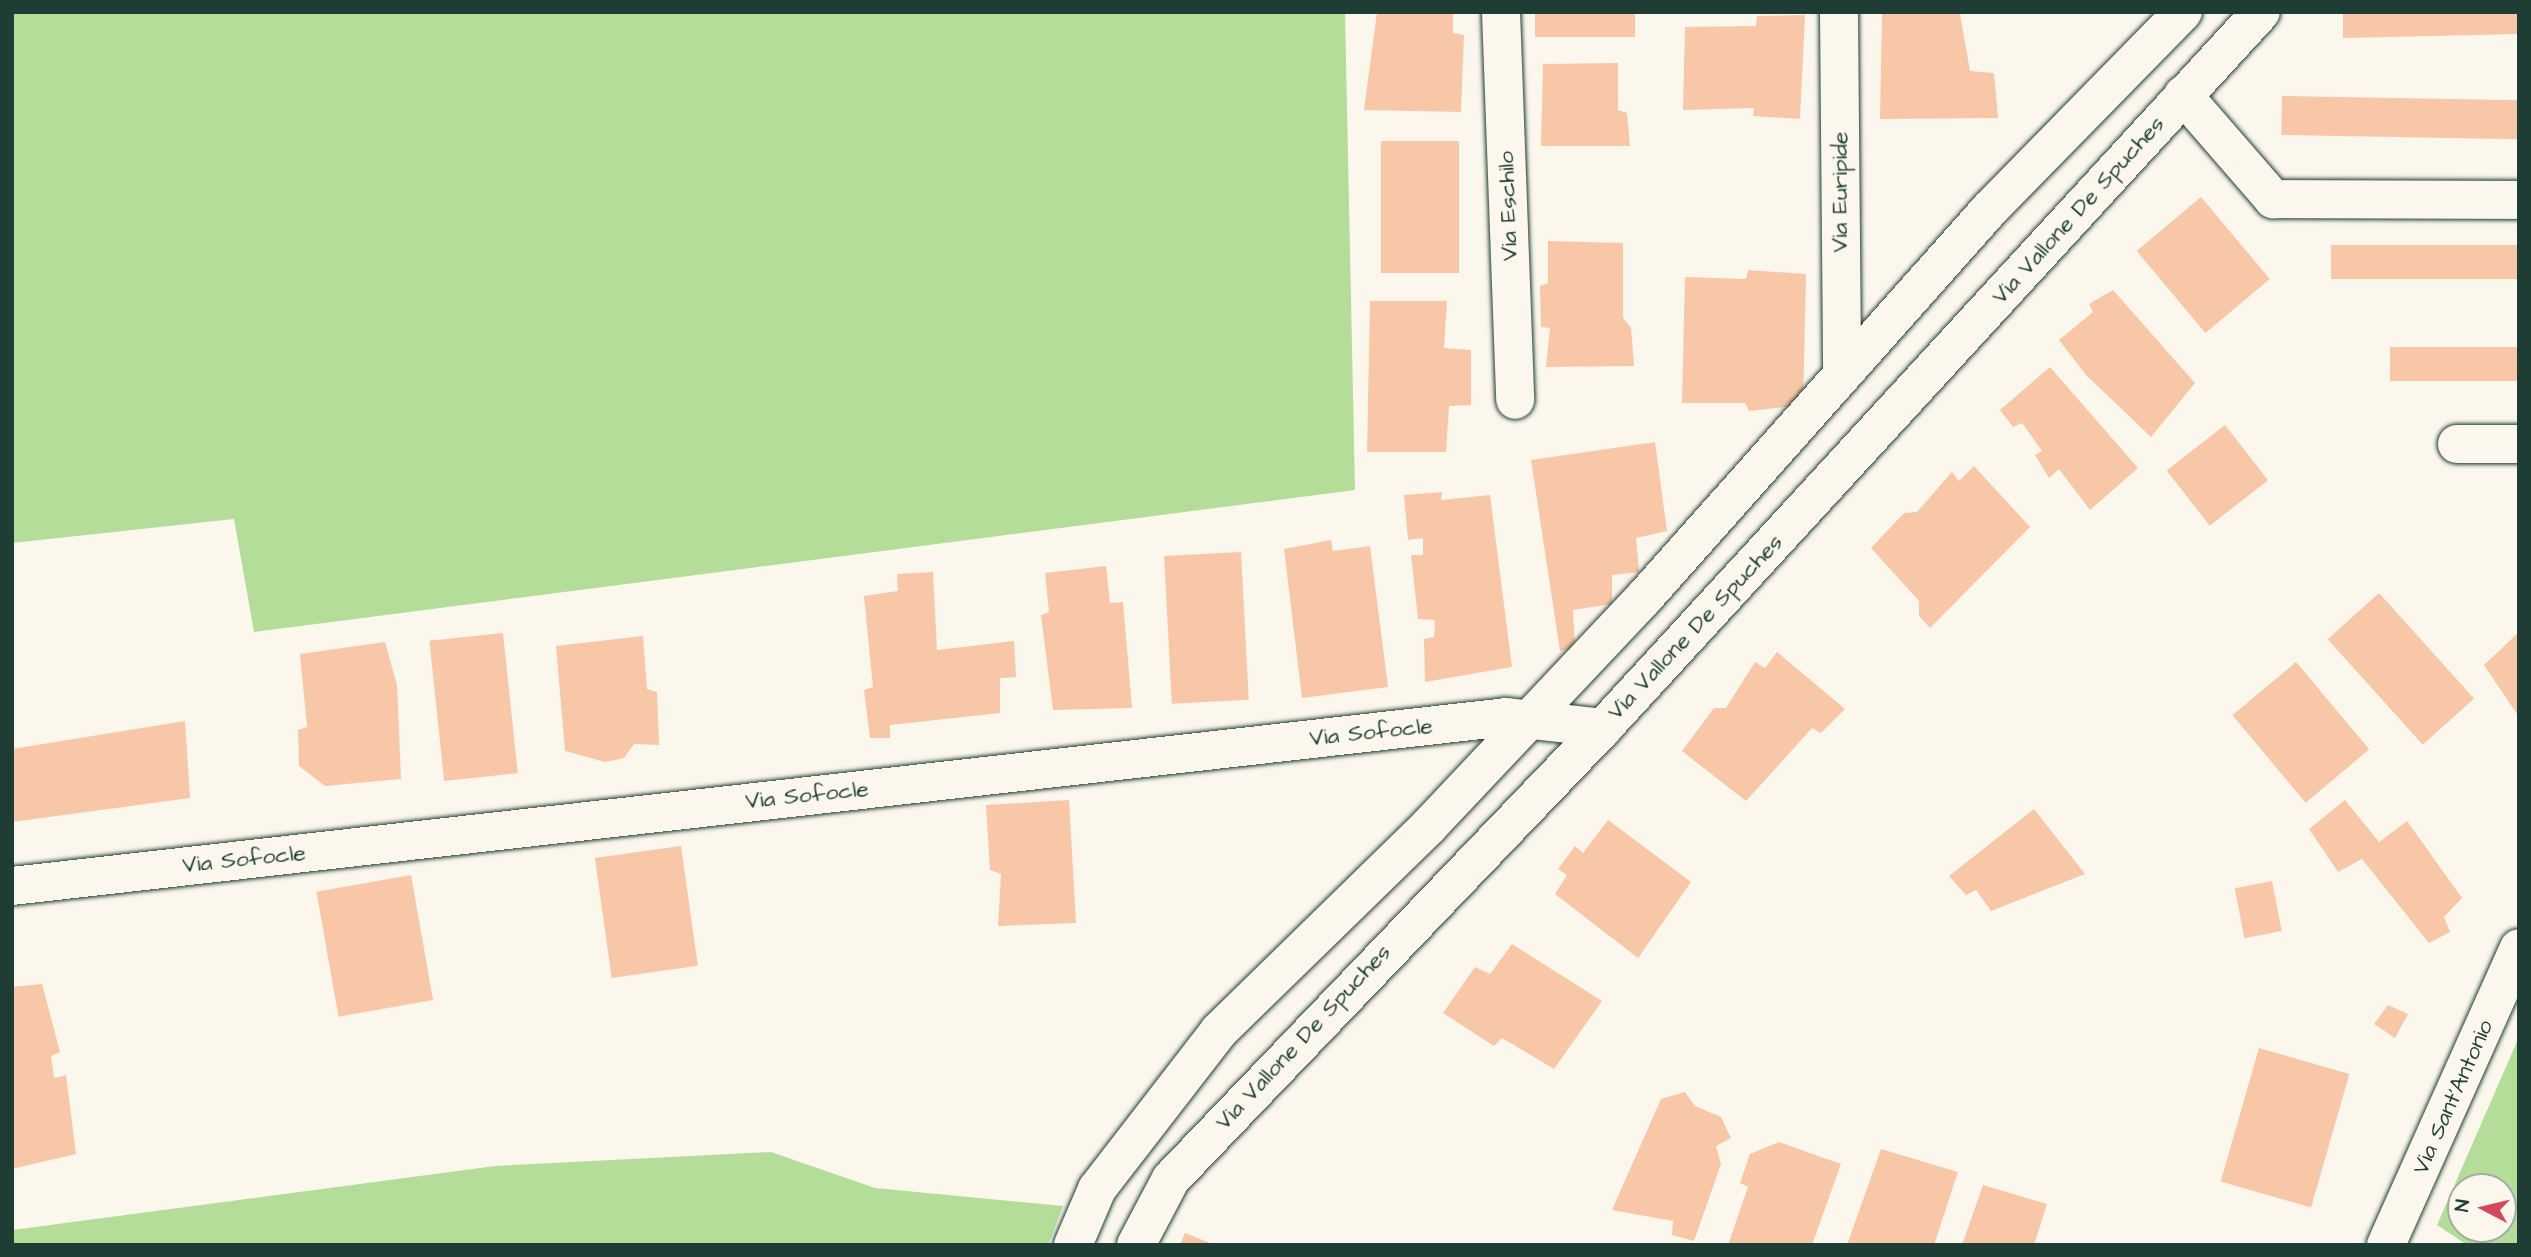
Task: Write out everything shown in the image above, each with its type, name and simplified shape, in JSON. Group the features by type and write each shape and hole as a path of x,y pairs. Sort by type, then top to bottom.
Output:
{"street":[{"name":"Via Eschilo","path":"1501,12 1515,400"},
{"name":"Via Euripide","path":"1839,12 1842,371"},
{"path":"1073,1245 1097,1189 1219,1031 1530,719 1842,371 2183,12"},
{"name":"Via Vallone De Spuches","path":"1136,1245 1171,1179 1603,728 2260,12"},
{"path":"2183,95 2273,199 2519,200"},
{"path":"2456,444 2519,444"},
{"name":"Via Sofocle","path":"12,886 1506,716 1603,728"},
{"name":"Via Sant'Antonio","path":"2386,1245 2519,948"}],"green space":[{"path":"12,12 1345,12 1355,490 254,632 234,519 12,543"},
{"path":"2519,1037 2519,1245 2464,1243 2517,1243 2517,1173 2460,1173"},
{"path":"771,1152 875,1188 1063,1206 1048,1245 12,1245 12,1230 495,1166"},
{"path":"2447,1202 2447,1232 2437,1225"}],"building":[{"path":"1377,12 1453,12 1453,33 1464,35 1461,112 1364,110"},
{"path":"1535,12 1635,12 1635,37 1535,37"},
{"path":"2343,12 2519,12 2519,34 2343,38"},
{"path":"1882,14 1960,14 1970,71 1994,73 1998,118 1880,119"},
{"path":"1805,15 1800,119 1753,116 1754,108 1683,110 1685,27 1756,26 1757,16"},
{"path":"1618,63 1618,110 1627,113 1630,146 1541,146 1543,64"},
{"path":"2282,96 2519,100 2518,139 2281,135"},
{"path":"1381,141 1459,141 1459,273 1381,273"},
{"path":"2201,197 2270,279 2205,333 2137,251"},
{"path":"1548,241 1623,243 1623,318 1631,328 1634,366 1546,367 1550,328 1541,327 1540,286 1548,283"},
{"path":"2331,245 2519,245 2519,279 2331,279"},
{"path":"1748,270 1806,274 1803,405 1749,411 1745,403 1682,403 1685,277 1746,279"},
{"path":"2113,290 2195,383 2151,437 2086,375 2059,340 2093,312 2089,304"},
{"path":"1370,301 1447,301 1444,348 1471,350 1471,405 1449,406 1446,452 1367,452"},
{"path":"2390,347 2519,347 2519,381 2390,381"},
{"path":"2050,367 2138,468 2090,510 2059,469 2049,478 2035,455 2042,451 2022,423 2013,427 2000,410"},
{"path":"2225,425 2268,480 2210,526 2167,471"},
{"path":"1655,442 1667,531 1636,538 1639,572 1612,575 1612,604 1573,610 1575,648 1560,651 1531,460"},
{"path":"1974,466 2030,527 1930,628 1919,616 1919,601 1871,548 1904,513 1917,512 1952,472 1959,481"},
{"path":"1442,492 1441,500 1490,495 1512,667 1425,682 1424,639 1434,637 1435,620 1418,619 1411,555 1423,555 1423,538 1408,540 1404,495"},
{"path":"1331,540 1333,551 1370,546 1388,687 1302,698 1284,549"},
{"path":"1241,552 1249,700 1172,704 1164,556"},
{"path":"1106,566 1110,603 1123,602 1132,708 1053,710 1041,615 1049,612 1045,573"},
{"path":"933,572 937,650 1014,641 1016,677 1000,678 1000,713 890,725 890,738 870,738 864,690 873,687 864,596 898,591 897,574"},
{"path":"2379,593 2474,699 2423,745 2328,639"},
{"path":"2519,632 2519,717 2484,665"},
{"path":"503,633 518,773 444,781 429,641"},
{"path":"643,636 647,689 657,692 659,745 634,744 624,758 605,762 565,751 556,646"},
{"path":"385,642 397,685 401,779 325,786 299,766 298,730 307,727 300,654"},
{"path":"1777,652 1845,709 1821,733 1812,728 1746,801 1682,751 1714,708 1726,708 1755,662 1765,668"},
{"path":"2296,662 2369,749 2306,803 2232,715"},
{"path":"185,721 190,798 12,822 12,749"},
{"path":"1069,800 1076,923 998,926 1001,874 990,870 986,805"},
{"path":"2345,800 2379,842 2407,821 2462,898 2444,917 2450,932 2429,943 2362,859 2338,872 2309,829"},
{"path":"2034,809 2085,874 1991,911 1976,890 1966,895 1949,876"},
{"path":"1608,820 1691,882 1638,958 1555,894 1567,875 1558,869 1575,846 1583,853"},
{"path":"681,846 698,966 612,978 595,858"},
{"path":"411,875 433,1000 339,1017 316,892"},
{"path":"2272,881 2282,931 2244,938 2235,888"},
{"path":"1512,944 1602,1001 1554,1069 1502,1038 1494,1046 1443,1013 1475,967 1490,974"},
{"path":"42,984 60,1052 51,1056 54,1078 66,1075 76,1154 12,1169 12,987"},
{"path":"2388,1005 2408,1014 2395,1038 2374,1024"},
{"path":"2259,1048 2349,1074 2311,1208 2221,1182"},
{"path":"1685,1092 1695,1106 1721,1117 1731,1138 1716,1146 1721,1164 1694,1241 1672,1235 1673,1221 1612,1210 1661,1099"},
{"path":"1779,1142 1841,1164 1812,1245 1728,1245 1748,1187 1740,1183 1750,1154"},
{"path":"1881,1149 1958,1172 1934,1245 1847,1245"},
{"path":"1983,1185 2047,1204 2034,1245 1962,1245"},
{"path":"1185,1233 1215,1245 1180,1245"}]}
